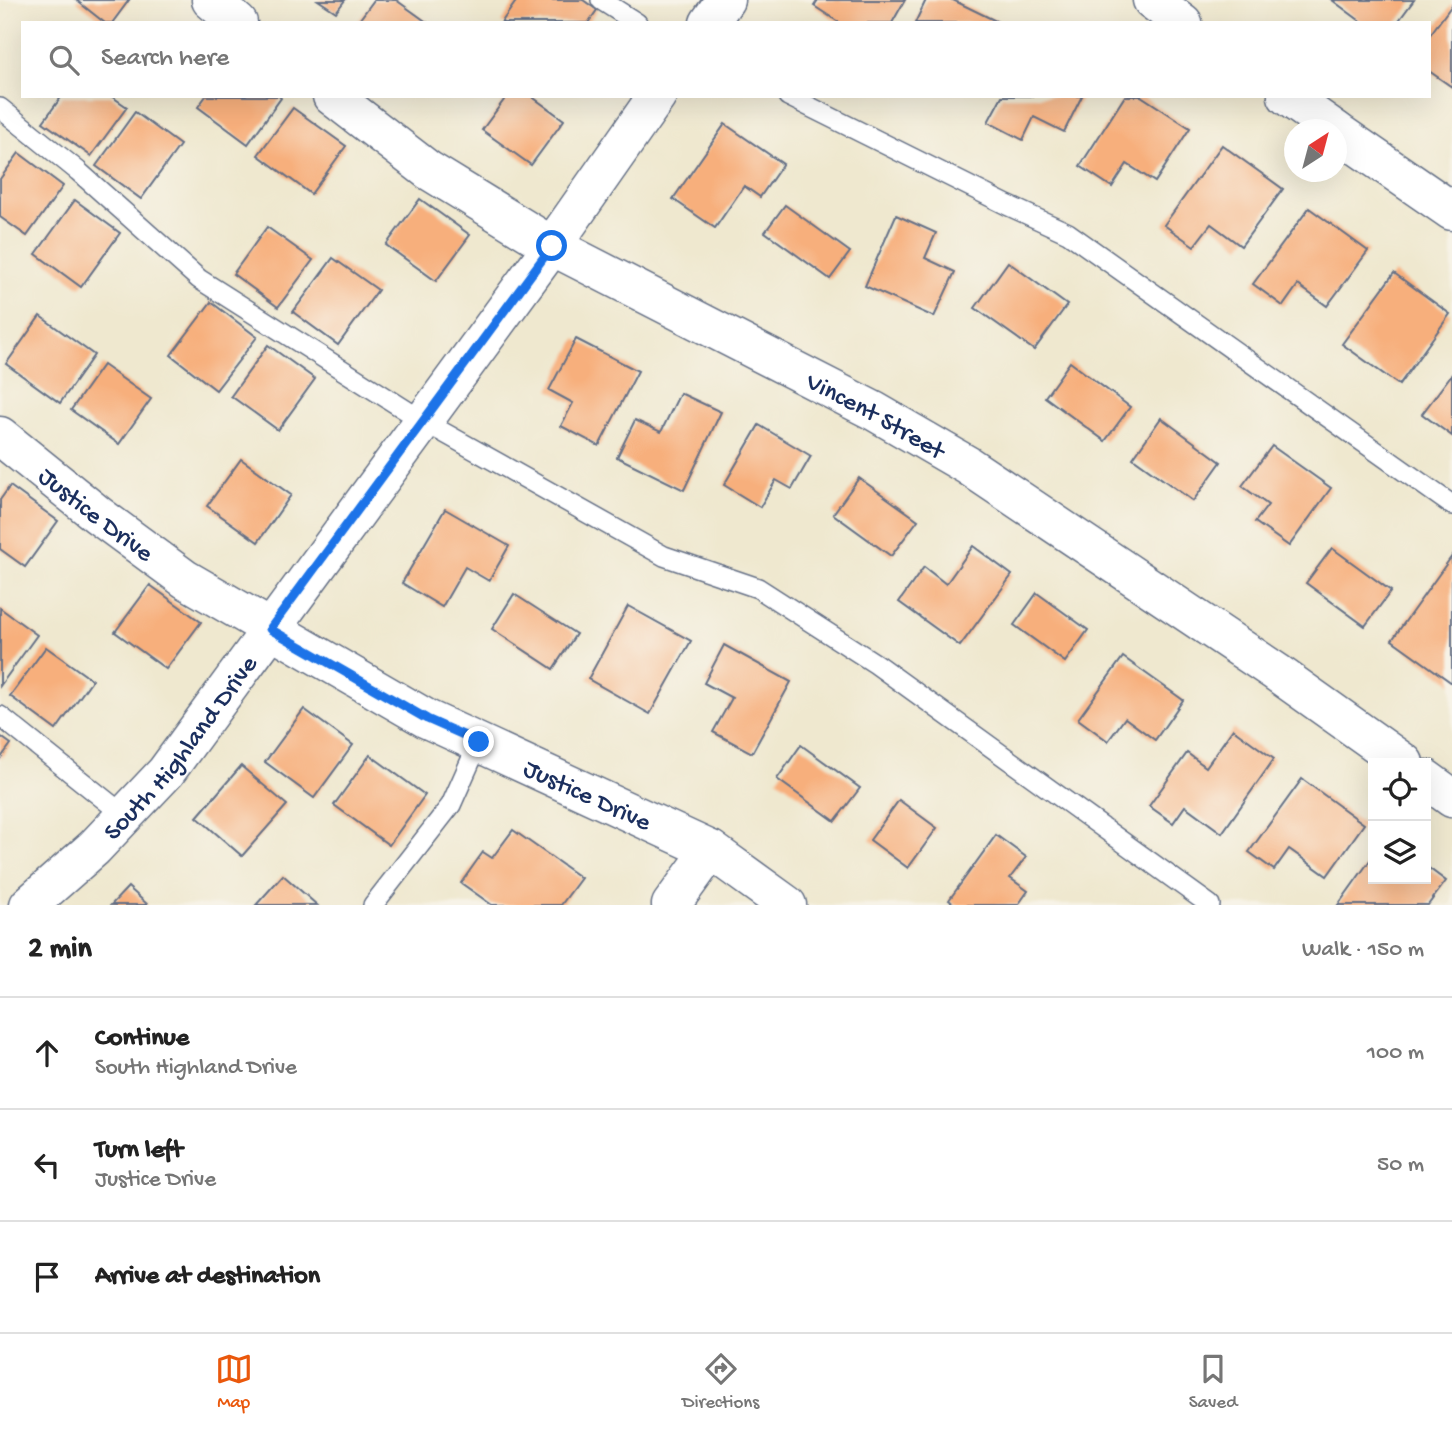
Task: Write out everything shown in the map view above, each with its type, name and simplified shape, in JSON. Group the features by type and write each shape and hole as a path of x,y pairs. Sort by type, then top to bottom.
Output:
{"street":[{"path":"211,0 236,21"},
{"path":"710,21 725,0"},
{"path":"1152,0 1180,21"},
{"name":"Vincent Street","path":"335,98 428,170 552,246 874,411 967,465 1276,672 1397,758"},
{"name":"South Highland Drive","path":"29,905 94,848 166,772 552,246 656,98"},
{"path":"1290,98 1320,119"},
{"path":"1347,138 1452,211"},
{"name":"Justice Drive","path":"0,436 98,515 185,579 427,719 711,849 787,905"},
{"path":"1431,782 1452,797"},
{"path":"671,905 711,849"}],"lane":[{"path":"601,0 634,21"},
{"path":"792,98 1068,233 1452,505"},
{"path":"0,108 78,170 199,279 423,421 664,556 758,588 876,664 1210,905"},
{"path":"0,716 125,816"},
{"path":"373,905 451,805 479,742"}],"building":[{"path":"76,0 129,0 113,21 102,21"},
{"path":"318,0 345,0 336,12"},
{"path":"374,0 396,0 425,21 358,21"},
{"path":"517,0 583,0 597,10 589,21 502,21"},
{"path":"818,0 905,0 893,21 837,21 814,6"},
{"path":"926,0 953,0 996,21 916,21"},
{"path":"1332,0 1414,0 1398,21 1360,21"},
{"path":"1452,5 1452,87 1431,72 1431,33"},
{"path":"61,98 114,98 127,107 91,156 43,122"},
{"path":"205,98 281,98 248,144 198,107"},
{"path":"506,98 534,98 564,120 531,165 482,130"},
{"path":"1001,98 1081,98 1064,132 1034,117 1023,140 988,122"},
{"path":"1124,98 1144,98 1190,128 1155,182 1127,164 1112,187 1080,166"},
{"path":"293,108 346,146 311,194 258,155"},
{"path":"135,112 180,145 141,199 96,166"},
{"path":"725,124 783,164 760,197 744,186 715,228 673,199"},
{"path":"1222,145 1283,189 1241,246 1211,224 1194,246 1164,225"},
{"path":"19,153 63,186 27,236 0,217 0,179"},
{"path":"420,199 470,235 436,281 386,245"},
{"path":"75,200 120,233 81,287 36,254"},
{"path":"785,205 850,252 830,279 765,232"},
{"path":"1309,208 1368,251 1327,306 1298,285 1283,306 1253,284"},
{"path":"896,215 936,233 925,258 955,272 934,317 865,286"},
{"path":"267,227 313,260 278,307 233,274"},
{"path":"333,258 378,290 338,345 293,312"},
{"path":"1008,262 1067,305 1034,350 975,308"},
{"path":"1394,273 1450,314 1399,385 1342,344"},
{"path":"211,302 257,337 216,390 171,355"},
{"path":"40,316 94,355 60,403 6,364"},
{"path":"576,339 638,371 599,446 561,426 573,403 549,390"},
{"path":"268,345 315,379 278,430 231,396"},
{"path":"1070,362 1130,407 1105,441 1045,397"},
{"path":"103,365 151,399 119,444 71,410"},
{"path":"1452,374 1452,436 1422,414"},
{"path":"680,393 721,412 684,490 617,457 635,420 661,432"},
{"path":"1161,418 1221,462 1193,501 1133,458"},
{"path":"759,425 811,456 792,489 776,480 760,507 724,485"},
{"path":"1272,446 1331,488 1289,546 1255,522 1268,505 1242,486"},
{"path":"241,459 291,495 258,542 207,506"},
{"path":"859,478 918,520 891,556 833,514"},
{"path":"10,486 58,521 25,567 0,549 0,500"},
{"path":"445,509 509,546 489,581 465,567 442,607 402,583"},
{"path":"973,546 1012,575 960,646 899,602 924,567 946,584"},
{"path":"1332,548 1391,591 1365,626 1306,583"},
{"path":"1452,556 1452,683 1392,640"},
{"path":"150,585 201,622 166,669 115,632"},
{"path":"1037,593 1088,630 1065,662 1014,625"},
{"path":"514,594 576,634 553,669 492,629"},
{"path":"628,606 691,641 650,714 588,679"},
{"path":"0,608 37,635 0,686"},
{"path":"724,645 791,682 752,753 713,732 732,698 704,683"},
{"path":"46,647 92,680 56,730 10,696"},
{"path":"1123,657 1183,700 1155,740 1125,718 1108,741 1078,719"},
{"path":"304,709 353,745 314,798 265,762"},
{"path":"1233,729 1274,759 1222,833 1185,806 1173,823 1149,806 1187,753 1206,767"},
{"path":"0,736 11,744 0,759"},
{"path":"801,745 860,788 835,821 777,779"},
{"path":"370,755 425,795 389,845 334,805"},
{"path":"241,766 287,805 242,856 197,817"},
{"path":"1302,779 1364,824 1327,876 1289,849 1274,870 1249,852"},
{"path":"899,800 937,828 908,868 870,840"},
{"path":"513,830 581,878 561,905 492,905 461,883 483,852 492,858"},
{"path":"996,835 1026,857 1010,878 1028,891 1018,905 955,905 949,900"},
{"path":"1368,863 1368,884 1431,884 1431,870 1446,881 1428,905 1338,905"},
{"path":"283,875 317,905 256,905"},
{"path":"128,887 148,905 111,905"}],"route":[{"path":"479,742 427,719 270,629 552,246"}]}
